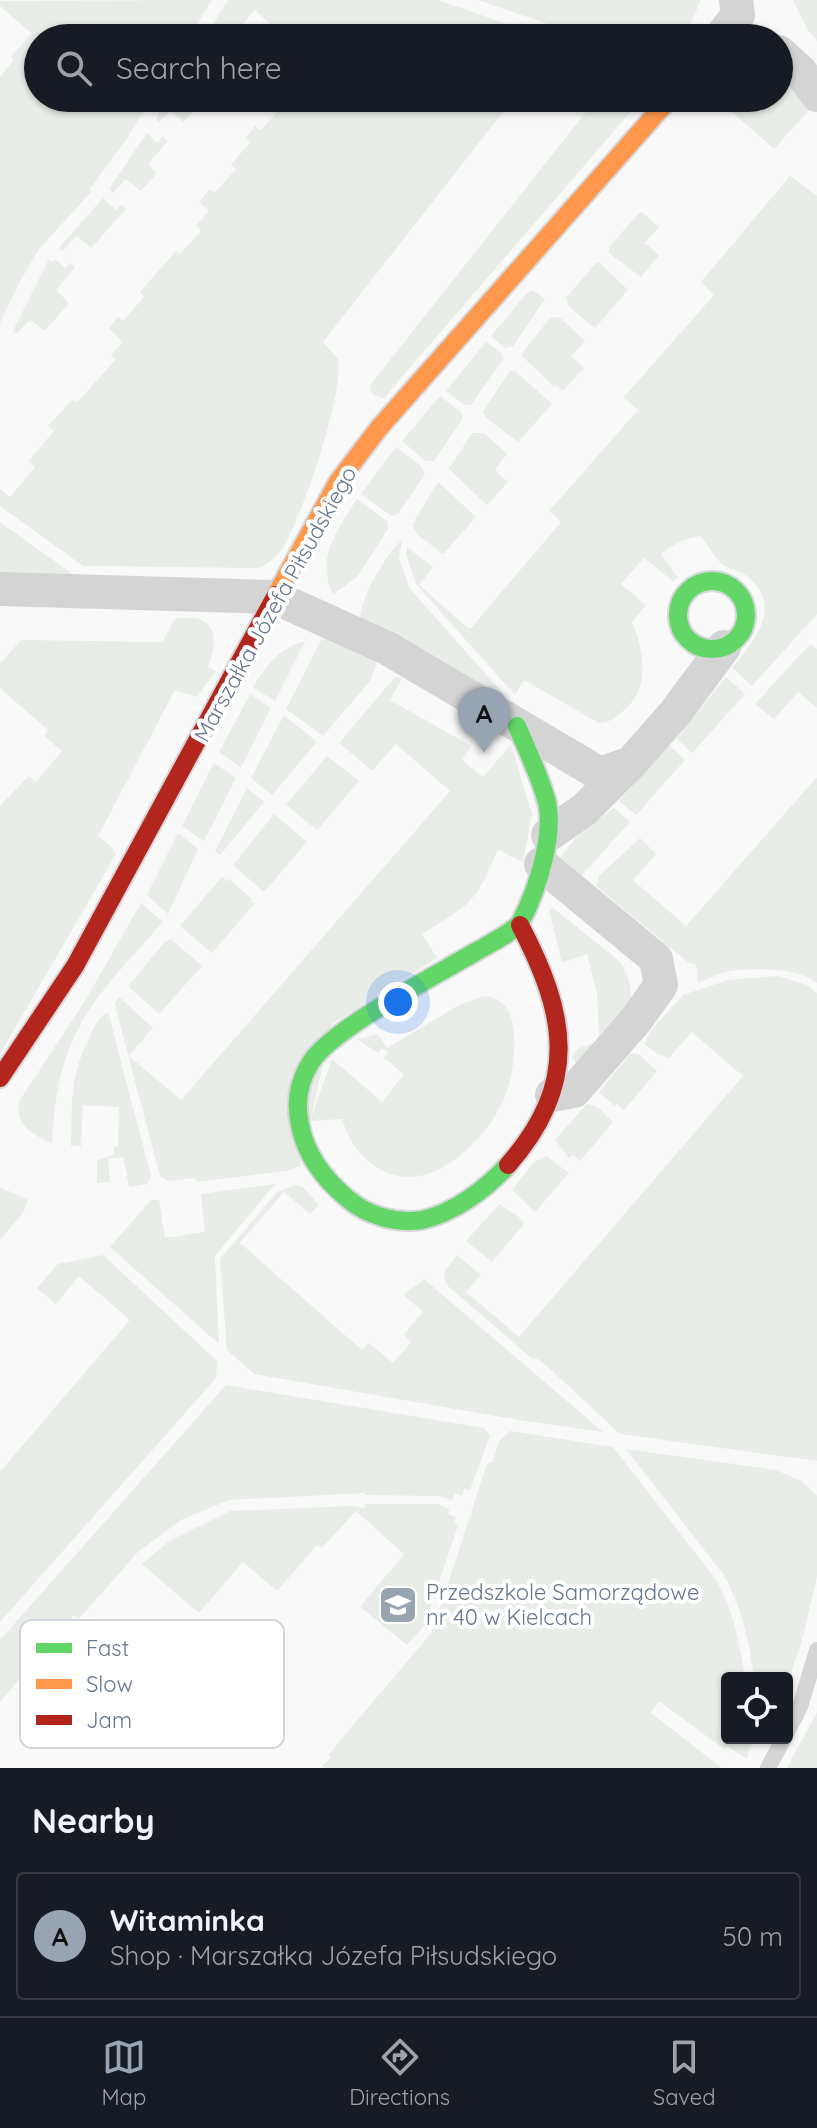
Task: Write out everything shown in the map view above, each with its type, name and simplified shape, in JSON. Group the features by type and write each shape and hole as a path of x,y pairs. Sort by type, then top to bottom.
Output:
{"street":[{"path":"793,65 817,95"},
{"name":"Marszałka Józefa Piłsudskiego","path":"0,1078 75,966 99,924 338,482 379,428 658,112"},
{"path":"0,589 274,597 387,648 600,774 631,763"},
{"path":"544,850 631,763 675,713 724,647"},
{"path":"517,726 547,801 544,850 520,925 379,1009 331,1042 309,1063 300,1084 299,1127 305,1148 324,1177 341,1193 381,1216 396,1221 418,1221 447,1212 492,1181 531,1137 552,1095 559,1052 555,1006 545,973 520,925"},
{"path":"544,850 656,959 661,985 636,1020 574,1091 552,1095"}],"lane":[{"path":"793,1720 817,1650"},
{"path":"768,1768 781,1744"}],"shaded area":[{"path":"212,0 197,24 24,24 24,27 0,6 0,1"},
{"path":"228,0 438,0 507,24 270,24 255,10 242,24 213,24"},
{"path":"478,0 701,0 690,24 547,24"},
{"path":"793,0 817,0 817,41 808,30"},
{"path":"24,41 24,112 143,112 90,189 91,192 39,249 0,323 0,77 14,60 11,57"},
{"path":"793,87 811,108 774,149 732,112 793,112"},
{"path":"160,112 169,112 159,122 156,119"},
{"path":"171,112 192,112 184,122"},
{"path":"277,112 503,112 323,342 338,359 335,399 320,456 300,512 277,555 258,568 83,566 0,506 0,489 10,497 35,467 28,461 54,431 48,426 72,400 77,403 115,360 111,355 122,342 109,328 118,317 123,321 144,297 140,292 176,251 180,254 201,231 196,226 209,211 199,202 210,189 215,193 236,169 231,165 250,142 246,138 255,126 261,130"},
{"path":"586,112 630,112 384,398 373,395 371,384"},
{"path":"147,133 157,143 163,136 168,141 148,164 157,173 141,191 126,179 113,193 109,189"},
{"path":"790,176 817,196 817,614 752,686 732,668 762,624 764,600 747,576 721,563 701,536 690,538 661,554 678,577 673,581 644,558 621,584 646,605 632,622 642,658 641,682 638,693 622,712 609,721 599,723 524,680 515,695 416,584 406,554 407,547 433,567 419,585 471,628 561,522 549,511 638,410 624,397 714,295 701,282"},
{"path":"103,198 116,210 121,205 126,209 91,248 77,236 62,251 59,248"},
{"path":"642,212 659,227 645,243 659,255 641,277 609,253 609,247"},
{"path":"49,259 52,262 56,260 65,268 70,263 75,267 56,290 69,303 45,331 30,320 16,334 13,331"},
{"path":"596,263 600,263 628,290 595,328 569,307 566,298"},
{"path":"533,290 545,299 513,346 505,348 491,336 527,293"},
{"path":"559,317 585,341 571,356 584,368 563,391 556,385 554,387 521,355 550,318"},
{"path":"486,342 504,358 471,405 465,405 446,391"},
{"path":"510,371 515,371 552,404 518,442 485,417 483,411"},
{"path":"440,396 460,411 463,418 434,461 426,461 402,441"},
{"path":"472,433 484,433 507,454 495,470 508,482 487,505 449,469"},
{"path":"396,447 420,465 425,474 398,514 391,516 361,494"},
{"path":"438,482 476,517 443,554 418,535 412,525"},
{"path":"357,499 387,521 388,529 357,577 333,594 326,568 331,544"},
{"path":"0,522 74,575 0,574"},
{"path":"402,540 399,559 410,589 508,699 360,620 364,600 375,577"},
{"path":"178,618 199,619 210,627 214,640 208,667 216,671 197,697 175,690 98,836 116,854 0,1054 0,806 29,776 36,782 62,751 44,736 48,730 0,688 0,664 21,640 163,642 173,621"},
{"path":"322,639 337,641 378,661 370,681 323,736 286,709"},
{"path":"305,641 275,701 253,687 274,658"},
{"path":"810,644 817,649 817,708 798,692 774,719 755,704"},
{"path":"395,677 401,677 401,680 390,700 471,746 462,760 483,777 511,744 532,814 523,863 498,849 484,881 470,900 422,934 437,958 332,1024 300,1166 287,1171 197,1182 195,1178 168,1181 160,1176 115,1003 119,997 153,1028 129,1056 181,1100 450,791 396,744 372,771 339,743"},
{"path":"726,677 745,694 692,753 676,738"},
{"path":"250,694 271,708 241,768 219,752"},
{"path":"284,715 317,742 272,795 251,778"},
{"path":"669,745 685,760 636,815 619,801"},
{"path":"327,756 359,781 317,830 286,805"},
{"path":"214,763 236,778 204,841 182,826"},
{"path":"817,777 817,983 798,974 757,969 722,973 698,983 696,964 689,963 596,886 599,876 640,838 656,854 633,880 686,926"},
{"path":"247,788 264,802 220,855 215,851"},
{"path":"614,808 630,822 581,876 560,858 577,836"},
{"path":"274,814 307,842 264,892 233,865"},
{"path":"178,833 198,849 168,914 147,895"},
{"path":"222,877 227,881 229,879 254,904 212,953 180,926"},
{"path":"141,903 163,922 98,997 71,1045 61,1073 52,1144 26,1128 19,1116 20,1100 85,1001"},
{"path":"553,908 618,960 629,982 631,1008 587,1063 576,1063 572,1057 577,1049 599,1041 597,993 587,954 562,963 549,910"},
{"path":"171,939 202,966 159,1014 128,986 165,942"},
{"path":"778,976 807,985 817,993 817,1461 620,1434 548,1367 531,1358 450,1288 444,1272 457,1255 481,1275 466,1292 519,1337 743,1076 692,1032 668,1059 659,1055 644,1044 653,1028 683,995 728,980"},
{"path":"484,996 498,1000 507,1010 513,1023 514,1057 507,1089 495,1116 456,1159 423,1175 405,1177 388,1173 359,1151 342,1119 310,1121 332,1059 382,1102 404,1074 384,1058 388,1053 382,1048 378,1053 357,1039 378,1034 387,1048 461,1004"},
{"path":"108,1012 151,1176 147,1184 129,1187 123,1157 108,1159 110,1182 97,1183 97,1161 114,1154 114,1147 118,1147 119,1107 83,1105 81,1146 71,1146 73,1090 78,1066 93,1029"},
{"path":"631,1053 640,1055 657,1071 624,1110 599,1092"},
{"path":"587,1104 597,1107 613,1122 580,1161 573,1155 569,1158 555,1140"},
{"path":"546,1156 569,1173 535,1212 512,1190 534,1162"},
{"path":"275,1184 215,1256 219,1344 110,1247 151,1200 159,1200 165,1238 205,1232 201,1194"},
{"path":"295,1185 303,1187 319,1205 310,1214 284,1192 240,1243 362,1350 369,1343 393,1363 411,1342 404,1334 423,1312 404,1295 424,1279 603,1432 254,1374 227,1350 220,1259 277,1192"},
{"path":"0,1187 28,1200 23,1213 0,1240"},
{"path":"499,1204 524,1224 492,1262 466,1241"},
{"path":"103,1255 217,1361 216,1378 0,1622 0,1472 130,1320 79,1276 56,1304 37,1288 58,1264"},
{"path":"226,1385 484,1428 490,1436 470,1490 464,1489 462,1496 455,1493 452,1501 440,1496 365,1493 229,1500 181,1520 138,1552 79,1619 74,1615 70,1620 20,1620 20,1678 0,1702 0,1640"},
{"path":"510,1431 613,1447 714,1577 731,1614 744,1672 721,1672 721,1744 751,1744 747,1759 727,1746 724,1749 659,1701 651,1713 722,1768 325,1768 322,1765 331,1758 328,1755 432,1632 487,1464 492,1462 500,1440"},
{"path":"626,1449 776,1470 803,1482 817,1496 817,1577 791,1672 753,1672 744,1624 723,1574"},
{"path":"365,1504 438,1504 456,1517 454,1523 458,1525 424,1626 407,1645 360,1607 404,1554 356,1511 322,1548 317,1545 277,1591 243,1562 199,1613 142,1564 169,1541 230,1511 364,1508"},
{"path":"817,1712 817,1768 787,1768"}],"traffic: fast":[{"path":"705,581 719,581 731,586 741,596 746,615 741,634 731,644 719,649 705,649 693,644 683,634 678,622 678,608 683,596 693,586 705,581"},
{"path":"508,1165 480,1191 434,1217 412,1221 383,1217 356,1205 324,1175 307,1147 298,1109 304,1077 323,1048 363,1018 501,938 521,921 543,861 549,828 546,799 517,726"}],"traffic: slow":[{"path":"276,595 338,482 379,428 658,112"}],"traffic: jam":[{"path":"0,1078 75,966 276,595"},
{"path":"508,1165 531,1135 547,1106 556,1077 559,1048 548,989 520,925"}],"place":[{"name":"Witaminka","path":"484,753"},
{"name":"Przedszkole Samorządowe nr 40 w Kielcach","path":"398,1605"}]}
